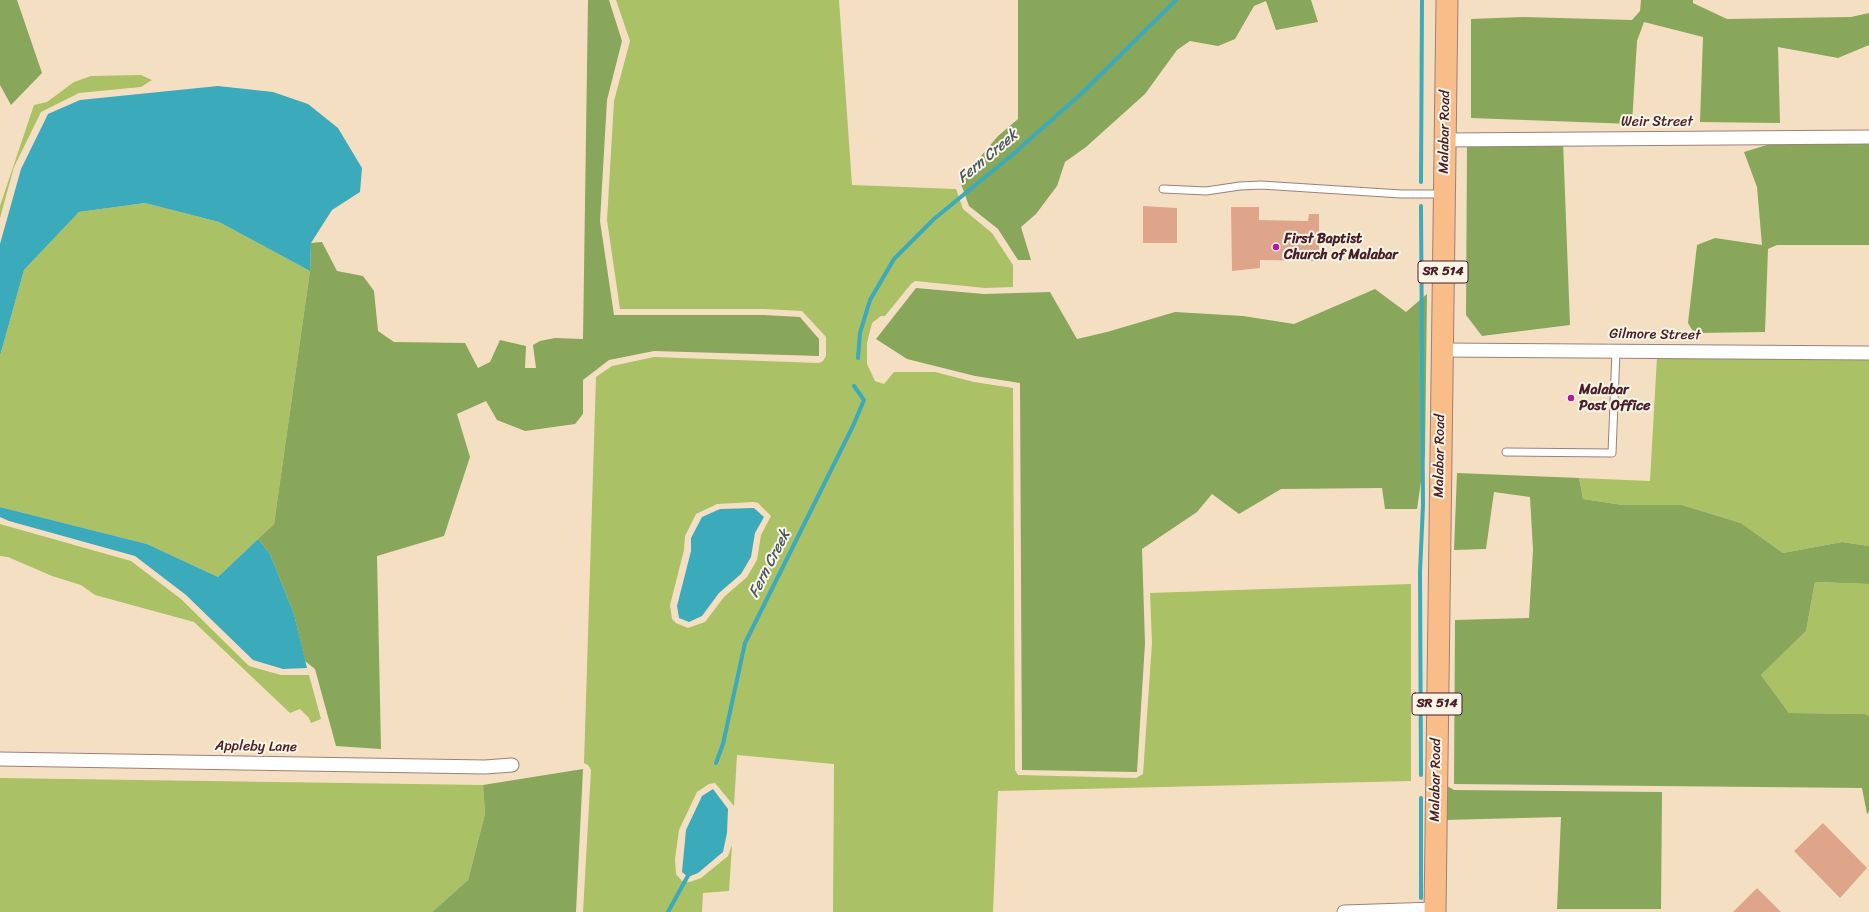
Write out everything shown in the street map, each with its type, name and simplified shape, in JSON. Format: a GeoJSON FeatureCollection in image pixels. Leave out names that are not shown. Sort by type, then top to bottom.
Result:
{"type":"FeatureCollection","features":[{"type":"Feature","properties":{"kind":"main road","name":"Malabar Road"},"geometry":{"type":"LineString","coordinates":[[1435,911],[1447,0]]}},
{"type":"Feature","properties":{"kind":"street","name":"Weir Street"},"geometry":{"type":"LineString","coordinates":[[1445,140],[1869,137]]}},
{"type":"Feature","properties":{"kind":"street","name":"Gilmore Street"},"geometry":{"type":"LineString","coordinates":[[1442,350],[1869,354]]}},
{"type":"Feature","properties":{"kind":"street","name":"Appleby Lane"},"geometry":{"type":"LineString","coordinates":[[0,759],[477,767],[512,765]]}},
{"type":"Feature","properties":{"kind":"street"},"geometry":{"type":"LineString","coordinates":[[1344,912],[1435,911]]}},
{"type":"Feature","properties":{"kind":"lane"},"geometry":{"type":"LineString","coordinates":[[1163,189],[1206,191],[1240,186],[1261,185],[1401,194],[1444,194]]}},
{"type":"Feature","properties":{"kind":"lane"},"geometry":{"type":"LineString","coordinates":[[1506,452],[1612,453],[1616,351]]}},
{"type":"Feature","properties":{"kind":"green space"},"geometry":{"type":"Polygon","coordinates":[[[0,0],[17,0],[42,73],[11,105],[0,85],[0,0]]]}},
{"type":"Feature","properties":{"kind":"green space"},"geometry":{"type":"Polygon","coordinates":[[[588,0],[609,0],[622,41],[607,100],[600,221],[614,315],[764,315],[800,317],[819,339],[819,356],[654,351],[609,360],[583,380],[583,414],[575,424],[525,431],[497,420],[486,401],[457,414],[470,457],[444,536],[377,556],[381,749],[336,746],[315,669],[305,661],[294,614],[270,554],[258,539],[274,524],[310,271],[311,243],[322,242],[337,271],[363,276],[374,291],[378,331],[394,342],[465,343],[478,368],[490,362],[500,340],[526,346],[525,368],[536,368],[533,345],[540,341],[555,338],[583,339],[588,0]]]}},
{"type":"Feature","properties":{"kind":"green space"},"geometry":{"type":"Polygon","coordinates":[[[616,0],[839,0],[852,185],[956,189],[963,209],[992,233],[1013,265],[1013,287],[985,288],[915,281],[885,316],[881,316],[872,323],[867,343],[867,364],[875,381],[884,384],[894,372],[935,372],[974,382],[1013,388],[1015,770],[1018,775],[1136,778],[1143,774],[1152,643],[1150,593],[1411,584],[1411,781],[998,791],[993,912],[833,912],[834,764],[737,755],[734,806],[715,783],[709,784],[697,792],[679,830],[675,859],[676,874],[682,881],[690,882],[701,878],[728,856],[732,845],[729,891],[703,893],[702,912],[583,912],[591,770],[588,765],[584,763],[596,377],[612,366],[654,357],[819,363],[823,361],[826,356],[826,337],[802,311],[764,309],[620,309],[607,220],[614,101],[630,41],[616,0]],[[758,503],[717,504],[696,514],[685,536],[684,550],[670,605],[672,619],[676,623],[688,628],[705,622],[724,597],[747,577],[757,560],[761,535],[771,516],[758,503]]]}},
{"type":"Feature","properties":{"kind":"green space"},"geometry":{"type":"Polygon","coordinates":[[[1018,0],[1311,0],[1318,22],[1276,30],[1266,1],[1254,6],[1235,39],[1218,46],[1190,41],[1177,50],[1145,94],[1086,147],[1065,162],[1057,186],[1036,214],[1021,227],[1031,260],[1018,260],[998,229],[969,206],[960,181],[998,136],[1018,119],[1018,0]]]}},
{"type":"Feature","properties":{"kind":"green space"},"geometry":{"type":"Polygon","coordinates":[[[1641,0],[1693,0],[1693,3],[1727,19],[1851,17],[1869,13],[1869,45],[1838,58],[1778,47],[1780,123],[1700,122],[1703,37],[1644,22],[1637,41],[1632,124],[1471,118],[1471,19],[1523,17],[1632,20],[1640,11],[1641,0]]]}},
{"type":"Feature","properties":{"kind":"green space"},"geometry":{"type":"Polygon","coordinates":[[[141,75],[152,80],[141,87],[79,93],[41,112],[14,167],[0,218],[0,206],[34,105],[47,102],[74,82],[91,76],[141,75]]]}},
{"type":"Feature","properties":{"kind":"green space"},"geometry":{"type":"Polygon","coordinates":[[[1563,141],[1570,325],[1482,336],[1466,315],[1467,147],[1563,141]]]}},
{"type":"Feature","properties":{"kind":"green space"},"geometry":{"type":"Polygon","coordinates":[[[1770,144],[1869,144],[1869,245],[1777,245],[1768,249],[1765,332],[1694,333],[1688,323],[1697,245],[1715,238],[1762,245],[1757,187],[1744,152],[1770,144]]]}},
{"type":"Feature","properties":{"kind":"green space"},"geometry":{"type":"Polygon","coordinates":[[[145,203],[219,222],[310,271],[274,524],[218,577],[147,544],[0,507],[0,356],[24,270],[79,212],[145,203]]]}},
{"type":"Feature","properties":{"kind":"green space"},"geometry":{"type":"Polygon","coordinates":[[[916,288],[984,294],[1050,292],[1077,339],[1107,332],[1175,312],[1243,316],[1294,324],[1375,289],[1406,312],[1427,294],[1425,454],[1417,509],[1385,509],[1382,488],[1281,489],[1239,514],[1212,494],[1197,512],[1142,549],[1145,643],[1137,772],[1022,770],[1020,383],[975,376],[907,359],[876,339],[916,288]]]}},
{"type":"Feature","properties":{"kind":"green space"},"geometry":{"type":"Polygon","coordinates":[[[1657,357],[1869,359],[1869,546],[1842,542],[1783,553],[1741,523],[1682,505],[1623,505],[1583,499],[1579,478],[1650,481],[1657,357]]]}},
{"type":"Feature","properties":{"kind":"green space"},"geometry":{"type":"Polygon","coordinates":[[[1457,473],[1579,478],[1583,499],[1623,505],[1682,505],[1741,523],[1783,553],[1842,542],[1869,546],[1869,584],[1815,582],[1806,631],[1761,675],[1789,713],[1865,714],[1869,716],[1869,812],[1867,814],[1862,788],[1454,784],[1455,620],[1529,618],[1533,550],[1530,497],[1494,492],[1486,549],[1454,550],[1457,473]]]}},
{"type":"Feature","properties":{"kind":"green space"},"geometry":{"type":"Polygon","coordinates":[[[0,524],[131,561],[181,599],[249,666],[281,675],[309,675],[321,719],[311,723],[309,718],[300,709],[290,713],[194,622],[95,595],[81,585],[52,576],[8,557],[0,556],[0,524]]]}},
{"type":"Feature","properties":{"kind":"green space"},"geometry":{"type":"Polygon","coordinates":[[[1815,582],[1869,584],[1869,716],[1865,714],[1789,713],[1761,675],[1806,631],[1815,582]]]}},
{"type":"Feature","properties":{"kind":"green space"},"geometry":{"type":"Polygon","coordinates":[[[583,769],[576,912],[432,912],[468,880],[485,814],[483,785],[583,769]]]}},
{"type":"Feature","properties":{"kind":"green space"},"geometry":{"type":"Polygon","coordinates":[[[0,778],[483,785],[485,814],[468,880],[432,912],[0,912],[0,778]]]}},
{"type":"Feature","properties":{"kind":"green space"},"geometry":{"type":"Polygon","coordinates":[[[1447,786],[1454,790],[1662,792],[1661,909],[1557,909],[1561,817],[1444,820],[1447,786]]]}},
{"type":"Feature","properties":{"kind":"water"},"geometry":{"type":"Polygon","coordinates":[[[218,86],[273,92],[308,104],[338,128],[362,168],[360,192],[332,210],[311,243],[310,271],[219,222],[145,203],[79,212],[24,270],[0,356],[0,244],[21,169],[48,114],[80,100],[218,86]]]}},
{"type":"Feature","properties":{"kind":"water"},"geometry":{"type":"Polygon","coordinates":[[[0,507],[147,544],[218,577],[258,539],[270,554],[294,614],[307,668],[283,669],[253,660],[186,595],[135,556],[9,521],[0,517],[0,507]]]}},
{"type":"Feature","properties":{"kind":"water"},"geometry":{"type":"Polygon","coordinates":[[[754,508],[764,517],[755,533],[751,557],[741,574],[719,593],[702,616],[689,622],[679,618],[677,606],[691,551],[691,538],[702,517],[720,509],[754,508]]]}},
{"type":"Feature","properties":{"kind":"water"},"geometry":{"type":"Polygon","coordinates":[[[713,789],[728,809],[727,833],[723,852],[698,873],[688,877],[682,872],[686,830],[702,796],[713,789]]]}},
{"type":"Feature","properties":{"kind":"building"},"geometry":{"type":"Polygon","coordinates":[[[1143,206],[1177,208],[1177,243],[1143,243],[1143,206]]]}},
{"type":"Feature","properties":{"kind":"building"},"geometry":{"type":"Polygon","coordinates":[[[1231,207],[1259,207],[1259,220],[1308,221],[1309,214],[1319,214],[1319,261],[1260,260],[1260,268],[1232,271],[1231,207]]]}},
{"type":"Feature","properties":{"kind":"building"},"geometry":{"type":"Polygon","coordinates":[[[1823,823],[1867,868],[1840,898],[1794,851],[1823,823]]]}},
{"type":"Feature","properties":{"kind":"building"},"geometry":{"type":"Polygon","coordinates":[[[1757,888],[1781,912],[1733,912],[1757,888]]]}},
{"type":"Feature","properties":{"kind":"waterway","name":"Fern Creek"},"geometry":{"type":"LineString","coordinates":[[858,358],[860,333],[870,300],[894,259],[934,219],[1012,155],[1082,93],[1176,0]]}},
{"type":"Feature","properties":{"kind":"waterway"},"geometry":{"type":"LineString","coordinates":[[1421,182],[1422,0]]}},
{"type":"Feature","properties":{"kind":"waterway"},"geometry":{"type":"LineString","coordinates":[[1421,206],[1423,505],[1420,572],[1421,775]]}},
{"type":"Feature","properties":{"kind":"waterway","name":"Fern Creek"},"geometry":{"type":"LineString","coordinates":[[716,763],[723,744],[745,643],[853,426],[864,400],[854,386]]}},
{"type":"Feature","properties":{"kind":"waterway"},"geometry":{"type":"LineString","coordinates":[[1421,798],[1421,898]]}},
{"type":"Feature","properties":{"kind":"waterway","name":"Fern Creek"},"geometry":{"type":"LineString","coordinates":[[668,912],[690,872]]}},
{"type":"Feature","properties":{"kind":"place","name":"First Baptist Church of Malabar"},"geometry":{"type":"Point","coordinates":[1276,247]}},
{"type":"Feature","properties":{"kind":"place","name":"Malabar Post Office"},"geometry":{"type":"Point","coordinates":[1571,398]}}]}
